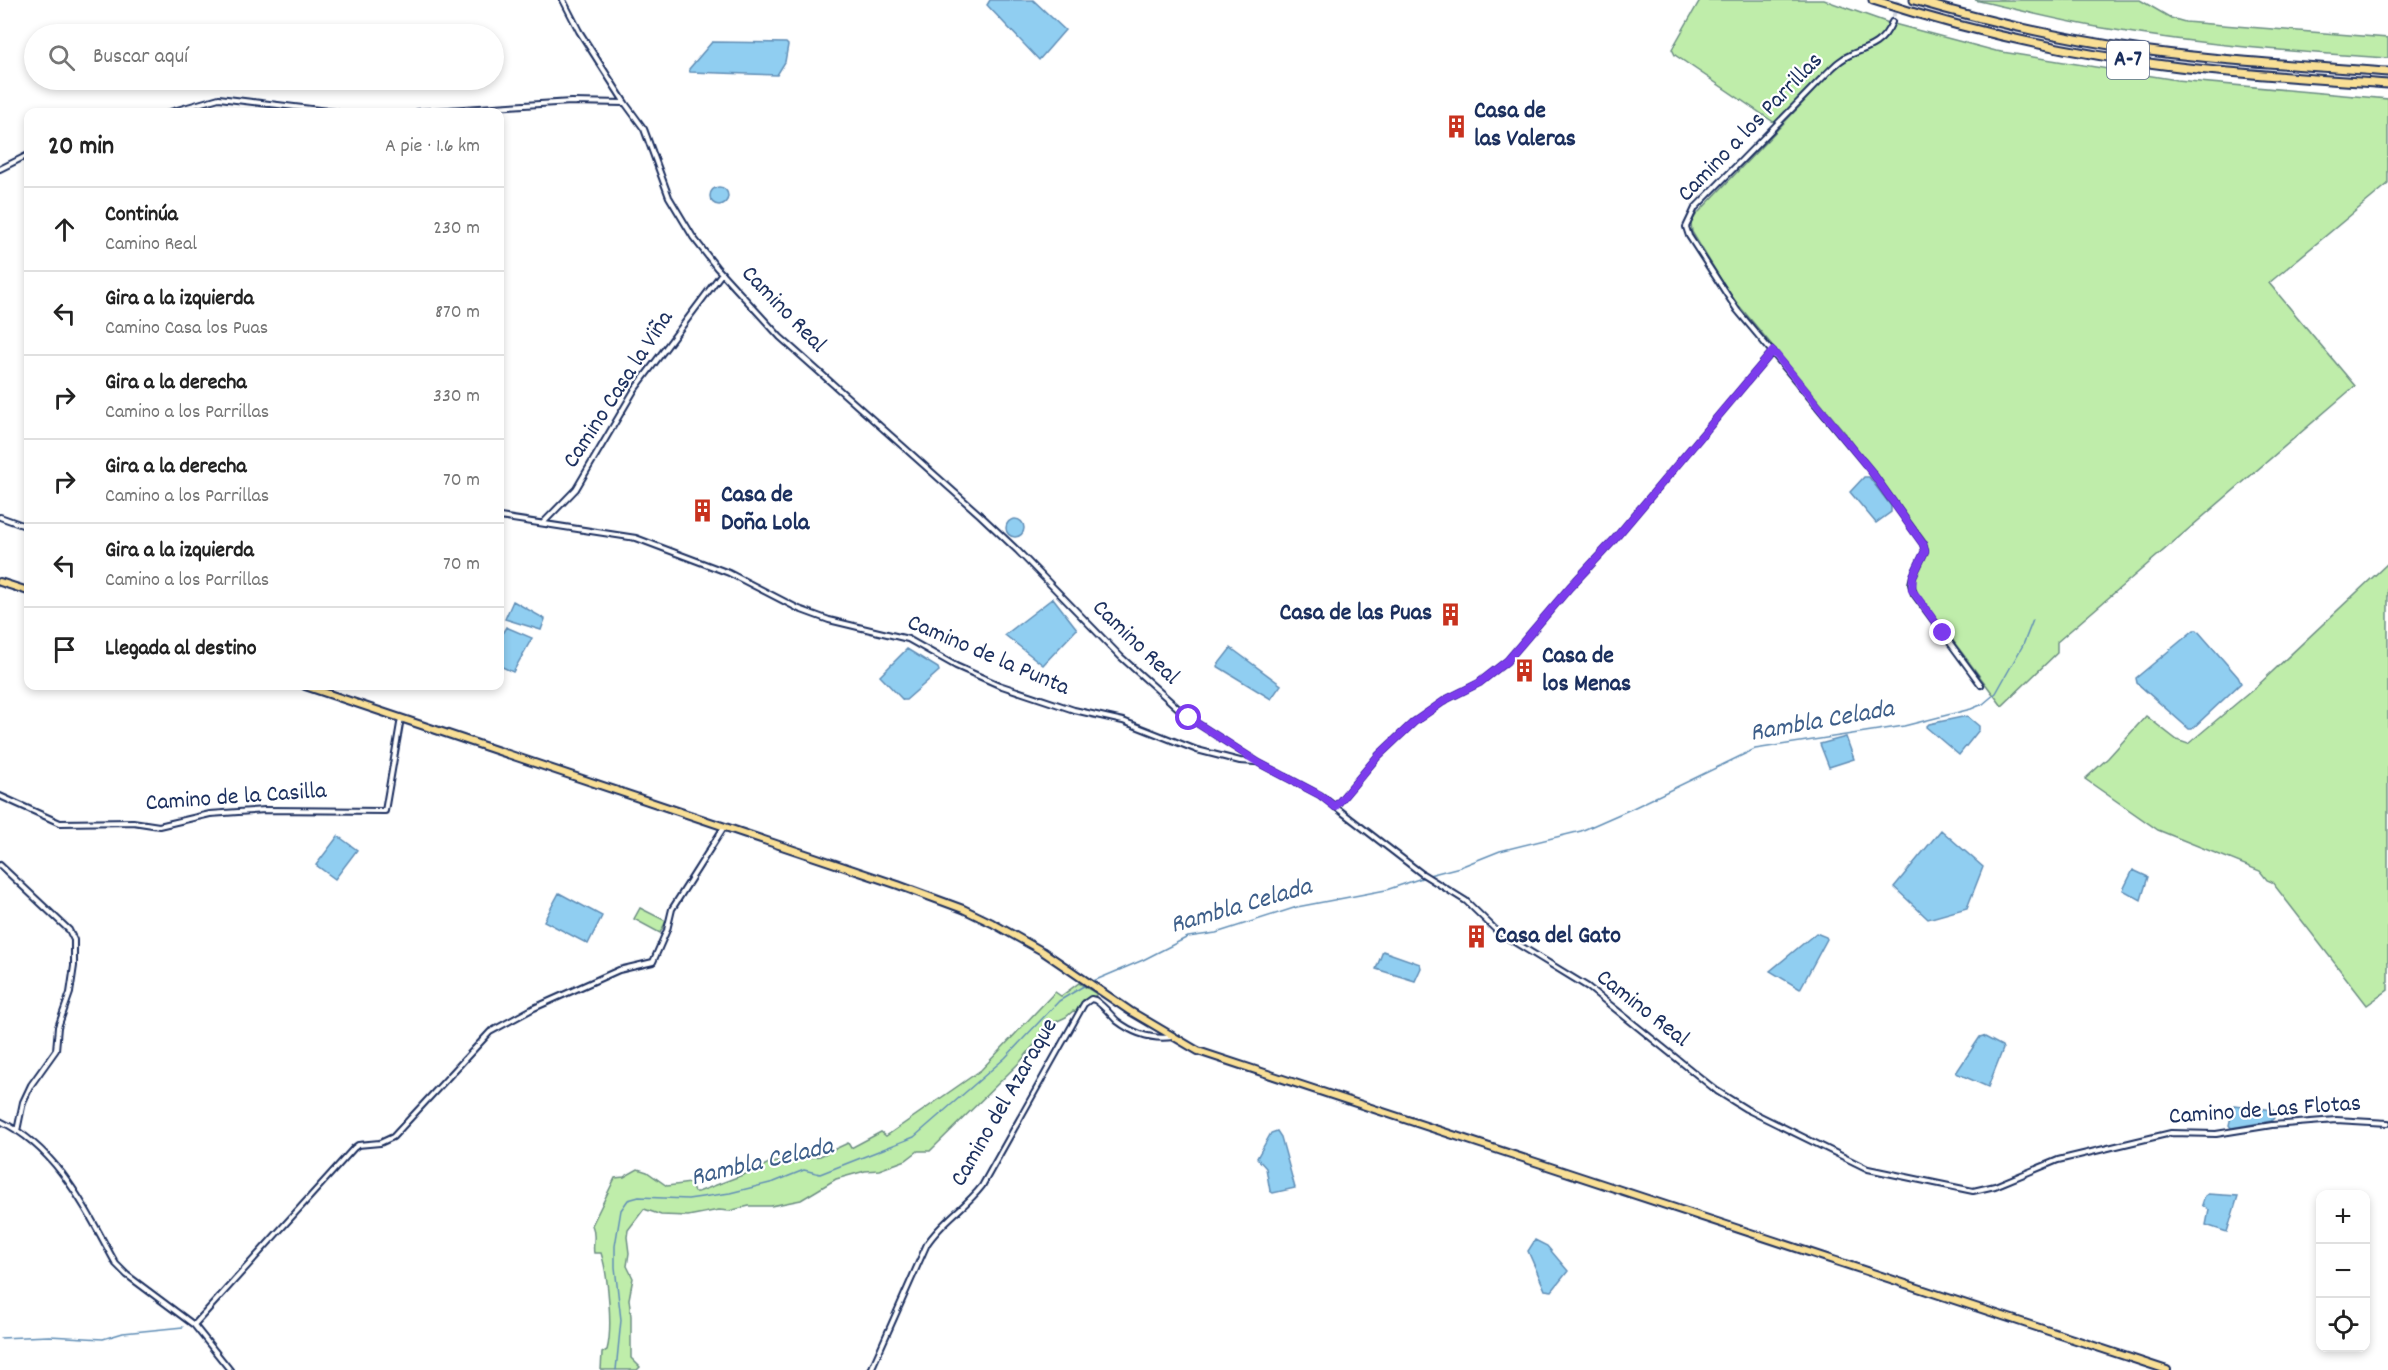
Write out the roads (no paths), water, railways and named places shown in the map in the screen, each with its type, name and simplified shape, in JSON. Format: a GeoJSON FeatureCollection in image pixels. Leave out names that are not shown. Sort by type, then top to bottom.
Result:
{"type":"FeatureCollection","features":[{"type":"Feature","properties":{"kind":"highway","name":"A-7"},"geometry":{"type":"LineString","coordinates":[[1873,0],[1982,31],[2108,57],[2228,72],[2388,84]]}},
{"type":"Feature","properties":{"kind":"highway","name":"A-7"},"geometry":{"type":"LineString","coordinates":[[1914,0],[2021,28],[2141,50],[2232,60],[2388,72]]}},
{"type":"Feature","properties":{"kind":"main road"},"geometry":{"type":"LineString","coordinates":[[0,582],[24,590]]}},
{"type":"Feature","properties":{"kind":"main road"},"geometry":{"type":"LineString","coordinates":[[317,690],[724,826],[963,909],[1042,951],[1198,1051],[1325,1095],[2168,1370]]}},
{"type":"Feature","properties":{"kind":"street","name":"Camino Real"},"geometry":{"type":"LineString","coordinates":[[563,0],[579,31],[644,129],[669,197],[693,237],[722,273],[780,337],[980,515],[1156,690],[1189,718],[1259,763],[1320,795],[1426,876],[1466,901],[1498,932],[1588,987],[1717,1091],[1746,1109],[1868,1169],[1973,1191]]}},
{"type":"Feature","properties":{"kind":"street","name":"Camino a los Parrillas"},"geometry":{"type":"LineString","coordinates":[[1892,22],[1882,40],[1840,61],[1828,72],[1700,204],[1687,221],[1686,227],[1712,275],[1737,310],[1871,471],[1923,544],[1925,551],[1913,576],[1912,590],[1981,685]]}},
{"type":"Feature","properties":{"kind":"street"},"geometry":{"type":"LineString","coordinates":[[184,108],[219,98],[306,108]]}},
{"type":"Feature","properties":{"kind":"street"},"geometry":{"type":"LineString","coordinates":[[479,108],[571,102],[625,103]]}},
{"type":"Feature","properties":{"kind":"street"},"geometry":{"type":"LineString","coordinates":[[0,169],[24,157]]}},
{"type":"Feature","properties":{"kind":"street","name":"Camino Casa la Viña"},"geometry":{"type":"LineString","coordinates":[[543,523],[576,489],[635,389],[722,273]]}},
{"type":"Feature","properties":{"kind":"street"},"geometry":{"type":"LineString","coordinates":[[1335,807],[1378,756],[1414,722],[1447,699],[1479,683],[1507,661],[1613,541],[1773,351]]}},
{"type":"Feature","properties":{"kind":"street"},"geometry":{"type":"LineString","coordinates":[[0,517],[24,526]]}},
{"type":"Feature","properties":{"kind":"street","name":"Camino de la Punta"},"geometry":{"type":"LineString","coordinates":[[504,518],[636,538],[729,573],[799,609],[829,620],[909,639],[956,666],[999,685],[1074,710],[1123,721],[1197,750],[1240,761],[1259,763]]}},
{"type":"Feature","properties":{"kind":"street","name":"Camino de la Casilla"},"geometry":{"type":"LineString","coordinates":[[0,796],[60,823],[134,822],[159,826],[210,814],[265,810],[385,811],[401,717]]}},
{"type":"Feature","properties":{"kind":"street"},"geometry":{"type":"LineString","coordinates":[[194,1324],[358,1144],[388,1141],[393,1137],[490,1032],[534,1008],[619,970],[652,962],[667,930],[672,909],[724,826]]}},
{"type":"Feature","properties":{"kind":"street"},"geometry":{"type":"LineString","coordinates":[[0,865],[69,930],[75,943],[71,986],[58,1027],[56,1050],[31,1085],[23,1102],[17,1131]]}},
{"type":"Feature","properties":{"kind":"street","name":"Camino del Azaraque"},"geometry":{"type":"LineString","coordinates":[[871,1370],[927,1244],[935,1231],[970,1201],[982,1186],[1084,1004],[1091,999],[1095,1000],[1118,1021],[1146,1036],[1158,1039],[1173,1037]]}},
{"type":"Feature","properties":{"kind":"street","name":"Camino de Las Flotas"},"geometry":{"type":"LineString","coordinates":[[1973,1191],[1995,1186],[2058,1160],[2171,1133],[2216,1134],[2272,1125],[2336,1120],[2388,1123]]}},
{"type":"Feature","properties":{"kind":"street"},"geometry":{"type":"LineString","coordinates":[[0,1121],[17,1131],[67,1178],[116,1264],[194,1324],[230,1370]]}},
{"type":"Feature","properties":{"kind":"water"},"geometry":{"type":"Polygon","coordinates":[[[990,0],[1033,0],[1065,30],[1039,60],[987,5],[990,0]]]}},
{"type":"Feature","properties":{"kind":"water"},"geometry":{"type":"Polygon","coordinates":[[[712,42],[786,43],[788,45],[785,62],[777,75],[690,72],[689,69],[712,42]]]}},
{"type":"Feature","properties":{"kind":"water"},"geometry":{"type":"Polygon","coordinates":[[[715,187],[723,187],[728,192],[726,203],[715,205],[710,200],[710,192],[715,187]]]}},
{"type":"Feature","properties":{"kind":"water"},"geometry":{"type":"Polygon","coordinates":[[[1864,477],[1869,477],[1891,506],[1891,512],[1876,523],[1850,492],[1864,477]]]}},
{"type":"Feature","properties":{"kind":"water"},"geometry":{"type":"Polygon","coordinates":[[[1015,519],[1021,522],[1024,528],[1021,534],[1015,537],[1009,534],[1006,528],[1009,522],[1015,519]]]}},
{"type":"Feature","properties":{"kind":"water"},"geometry":{"type":"Polygon","coordinates":[[[1053,598],[1077,629],[1043,665],[1005,635],[1053,598]]]}},
{"type":"Feature","properties":{"kind":"water"},"geometry":{"type":"Polygon","coordinates":[[[513,601],[545,619],[541,630],[505,619],[513,601]]]}},
{"type":"Feature","properties":{"kind":"water"},"geometry":{"type":"Polygon","coordinates":[[[506,627],[532,638],[513,672],[504,668],[504,630],[506,627]]]}},
{"type":"Feature","properties":{"kind":"water"},"geometry":{"type":"Polygon","coordinates":[[[2194,630],[2197,630],[2241,683],[2192,729],[2189,729],[2137,683],[2136,678],[2194,630]]]}},
{"type":"Feature","properties":{"kind":"water"},"geometry":{"type":"Polygon","coordinates":[[[1231,648],[1281,685],[1271,699],[1217,666],[1231,648]]]}},
{"type":"Feature","properties":{"kind":"water"},"geometry":{"type":"Polygon","coordinates":[[[907,649],[938,668],[939,671],[906,700],[903,700],[880,676],[907,649]]]}},
{"type":"Feature","properties":{"kind":"water"},"geometry":{"type":"Polygon","coordinates":[[[1967,716],[1979,726],[1979,730],[1959,755],[1926,727],[1929,724],[1967,716]]]}},
{"type":"Feature","properties":{"kind":"water"},"geometry":{"type":"Polygon","coordinates":[[[1846,737],[1854,759],[1829,767],[1820,744],[1846,737]]]}},
{"type":"Feature","properties":{"kind":"water"},"geometry":{"type":"Polygon","coordinates":[[[1941,830],[1983,867],[1967,908],[1928,919],[1894,887],[1941,830]]]}},
{"type":"Feature","properties":{"kind":"water"},"geometry":{"type":"Polygon","coordinates":[[[338,836],[357,850],[335,879],[316,865],[338,836]]]}},
{"type":"Feature","properties":{"kind":"water"},"geometry":{"type":"Polygon","coordinates":[[[2133,870],[2148,877],[2141,900],[2123,890],[2133,870]]]}},
{"type":"Feature","properties":{"kind":"water"},"geometry":{"type":"Polygon","coordinates":[[[559,893],[602,916],[588,944],[544,921],[559,893]]]}},
{"type":"Feature","properties":{"kind":"water"},"geometry":{"type":"Polygon","coordinates":[[[1816,933],[1827,939],[1800,989],[1770,971],[1816,933]]]}},
{"type":"Feature","properties":{"kind":"water"},"geometry":{"type":"Polygon","coordinates":[[[1383,951],[1420,964],[1421,968],[1415,981],[1376,969],[1383,951]]]}},
{"type":"Feature","properties":{"kind":"water"},"geometry":{"type":"Polygon","coordinates":[[[1983,1036],[2002,1046],[2003,1049],[1988,1087],[1956,1073],[1980,1037],[1983,1036]]]}},
{"type":"Feature","properties":{"kind":"water"},"geometry":{"type":"Polygon","coordinates":[[[2234,1105],[2273,1110],[2274,1118],[2271,1121],[2231,1128],[2229,1125],[2234,1105]]]}},
{"type":"Feature","properties":{"kind":"water"},"geometry":{"type":"Polygon","coordinates":[[[1277,1131],[1281,1137],[1295,1188],[1273,1193],[1270,1191],[1266,1168],[1257,1158],[1271,1133],[1277,1131]]]}},
{"type":"Feature","properties":{"kind":"water"},"geometry":{"type":"Polygon","coordinates":[[[2208,1194],[2238,1196],[2227,1232],[2206,1225],[2209,1210],[2202,1205],[2208,1194]]]}},
{"type":"Feature","properties":{"kind":"water"},"geometry":{"type":"Polygon","coordinates":[[[1535,1240],[1547,1246],[1568,1271],[1552,1291],[1545,1290],[1528,1251],[1535,1240]]]}},
{"type":"Feature","properties":{"kind":"waterway","name":"Rambla Celada"},"geometry":{"type":"LineString","coordinates":[[1429,875],[1460,867],[1500,851],[1581,831],[1755,749],[1904,726],[1983,704],[1996,693],[2023,645],[2033,620]]}},
{"type":"Feature","properties":{"kind":"waterway","name":"Rambla Celada"},"geometry":{"type":"LineString","coordinates":[[1091,982],[1143,960],[1188,937],[1216,933],[1297,907],[1386,890],[1425,877]]}},
{"type":"Feature","properties":{"kind":"waterway","name":"Rambla Celada"},"geometry":{"type":"LineString","coordinates":[[616,1370],[621,1320],[615,1246],[621,1210],[628,1200],[639,1197],[688,1199],[730,1193],[774,1182],[804,1170],[820,1174],[914,1137],[1005,1058],[1059,1001],[1087,984]]}},
{"type":"Feature","properties":{"kind":"waterway"},"geometry":{"type":"LineString","coordinates":[[0,1338],[49,1336],[103,1339],[123,1333],[183,1327]]}},
{"type":"Feature","properties":{"kind":"tunnel"},"geometry":{"type":"LineString","coordinates":[[1892,22],[1898,0]]}},
{"type":"Feature","properties":{"kind":"place","name":"Casa de las Valeras"},"geometry":{"type":"Point","coordinates":[1456,126]}},
{"type":"Feature","properties":{"kind":"place","name":"Casa de Doña Lola"},"geometry":{"type":"Point","coordinates":[703,510]}},
{"type":"Feature","properties":{"kind":"place","name":"Casa de las Puas"},"geometry":{"type":"Point","coordinates":[1450,614]}},
{"type":"Feature","properties":{"kind":"place","name":"Casa de los Menas"},"geometry":{"type":"Point","coordinates":[1524,671]}},
{"type":"Feature","properties":{"kind":"place","name":"Casa del Gato"},"geometry":{"type":"Point","coordinates":[1477,937]}}]}
